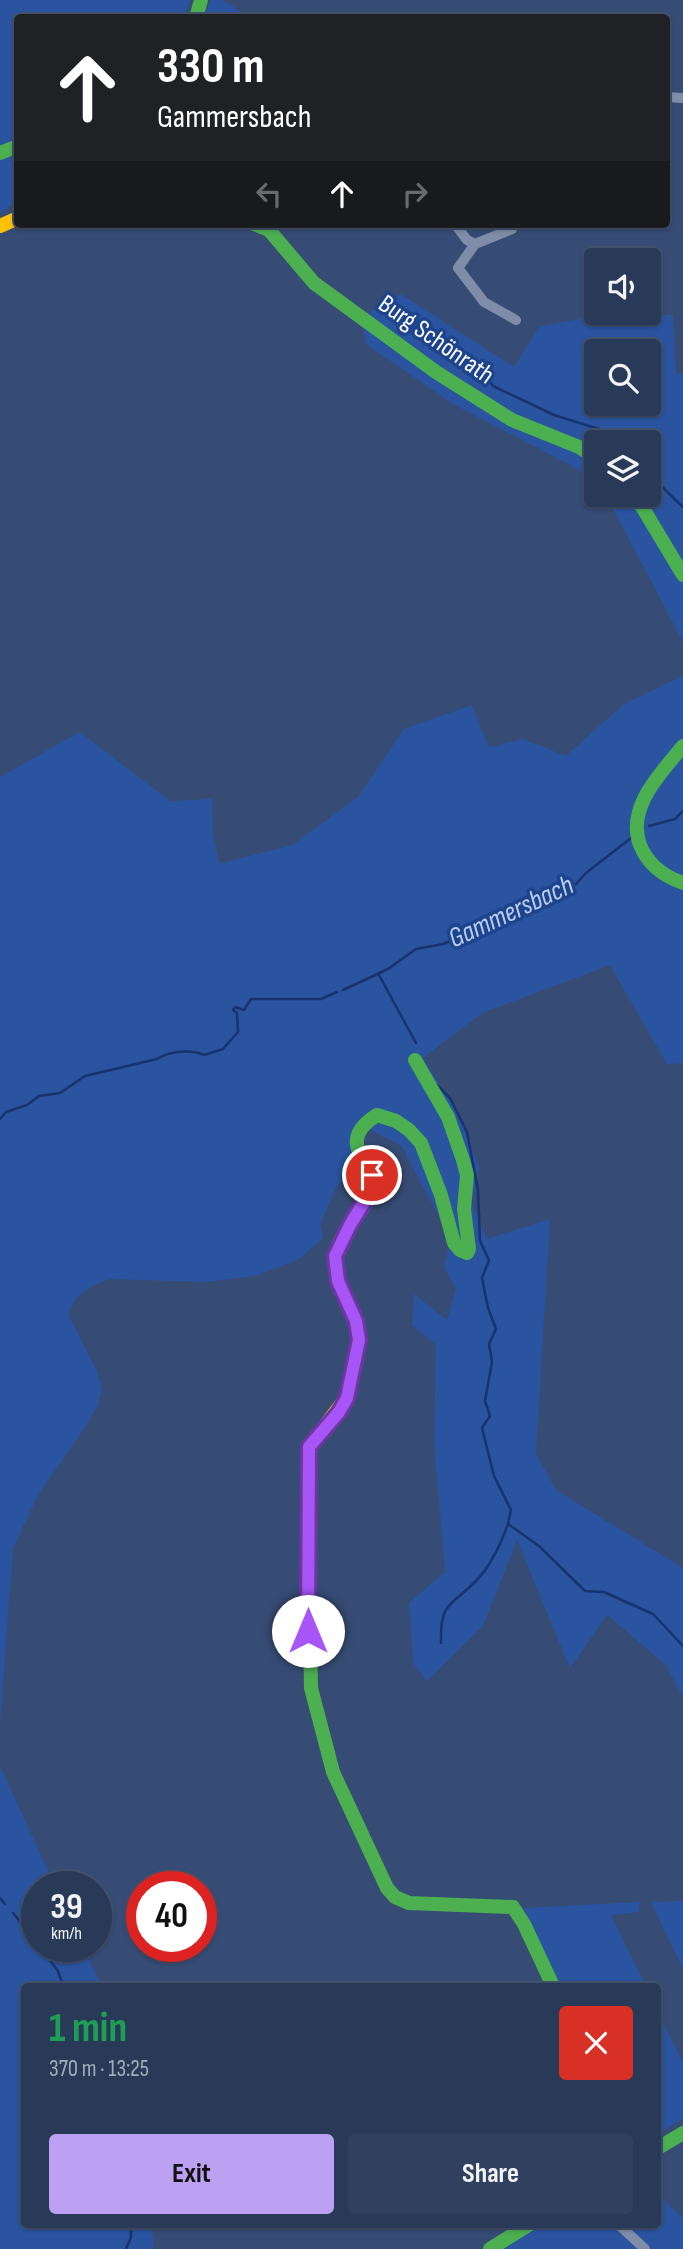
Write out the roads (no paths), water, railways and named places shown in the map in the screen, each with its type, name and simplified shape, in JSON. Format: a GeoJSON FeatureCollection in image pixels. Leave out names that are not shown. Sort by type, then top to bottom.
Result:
{"type":"FeatureCollection","features":[{"type":"Feature","properties":{"kind":"street","name":"Burg Schönrath"},"geometry":{"type":"LineString","coordinates":[[273,228],[314,283],[436,372],[512,421],[584,450]]}},
{"type":"Feature","properties":{"kind":"street"},"geometry":{"type":"LineString","coordinates":[[458,228],[467,240],[475,244]]}},
{"type":"Feature","properties":{"kind":"street"},"geometry":{"type":"LineString","coordinates":[[512,229],[475,244],[458,268],[484,302],[516,320]]}},
{"type":"Feature","properties":{"kind":"street"},"geometry":{"type":"LineString","coordinates":[[642,507],[683,575]]}},
{"type":"Feature","properties":{"kind":"street"},"geometry":{"type":"LineString","coordinates":[[683,746],[638,811],[635,831],[653,866],[665,876],[683,883]]}},
{"type":"Feature","properties":{"kind":"street"},"geometry":{"type":"LineString","coordinates":[[415,1060],[448,1117],[463,1160],[467,1175],[464,1209],[469,1249],[467,1252],[460,1250],[454,1243],[441,1195],[421,1143],[403,1125],[377,1115],[366,1121],[358,1135],[360,1159],[372,1175],[372,1189],[335,1256],[338,1281],[356,1321],[359,1340],[347,1398],[339,1412],[313,1440],[309,1455],[309,1670],[314,1702],[333,1772],[387,1888],[395,1897],[409,1903],[513,1907],[524,1924],[552,1983]]}},
{"type":"Feature","properties":{"kind":"street"},"geometry":{"type":"LineString","coordinates":[[661,2146],[682,2134]]}},
{"type":"Feature","properties":{"kind":"street"},"geometry":{"type":"LineString","coordinates":[[490,2249],[524,2228]]}},
{"type":"Feature","properties":{"kind":"street"},"geometry":{"type":"LineString","coordinates":[[622,2228],[645,2249]]}},
{"type":"Feature","properties":{"kind":"waterway"},"geometry":{"type":"LineString","coordinates":[[415,328],[444,351],[480,368],[493,386],[554,415],[602,430]]}},
{"type":"Feature","properties":{"kind":"waterway"},"geometry":{"type":"LineString","coordinates":[[661,486],[683,507]]}},
{"type":"Feature","properties":{"kind":"waterway","name":"Gammersbach"},"geometry":{"type":"LineString","coordinates":[[649,826],[675,819],[683,811]]}},
{"type":"Feature","properties":{"kind":"waterway","name":"Gammersbach"},"geometry":{"type":"LineString","coordinates":[[343,990],[388,969],[416,949],[443,944],[482,928],[509,908],[566,883],[576,884],[631,838]]}},
{"type":"Feature","properties":{"kind":"waterway"},"geometry":{"type":"LineString","coordinates":[[379,975],[416,1043]]}},
{"type":"Feature","properties":{"kind":"waterway","name":"Gammersbach"},"geometry":{"type":"LineString","coordinates":[[0,1119],[6,1112],[27,1105],[39,1096],[60,1093],[85,1076],[174,1053],[193,1052],[204,1055],[223,1049],[238,1032],[237,1013],[233,1010],[235,1007],[244,1010],[251,999],[321,999],[337,992]]}},
{"type":"Feature","properties":{"kind":"waterway"},"geometry":{"type":"LineString","coordinates":[[437,1085],[450,1098],[467,1132],[478,1190],[480,1241],[489,1260],[482,1278],[488,1308],[496,1329],[489,1344],[492,1362],[485,1401],[490,1416],[482,1428],[494,1476],[511,1510],[508,1524],[539,1546],[585,1591],[604,1592],[653,1614],[683,1646]]}},
{"type":"Feature","properties":{"kind":"waterway"},"geometry":{"type":"LineString","coordinates":[[441,1643],[442,1620],[448,1606],[476,1581],[486,1568],[508,1524]]}},
{"type":"Feature","properties":{"kind":"waterway"},"geometry":{"type":"LineString","coordinates":[[0,1898],[5,1904]]}},
{"type":"Feature","properties":{"kind":"waterway"},"geometry":{"type":"LineString","coordinates":[[13,1913],[21,1923]]}},
{"type":"Feature","properties":{"kind":"waterway"},"geometry":{"type":"LineString","coordinates":[[51,1962],[62,1983]]}},
{"type":"Feature","properties":{"kind":"waterway"},"geometry":{"type":"LineString","coordinates":[[126,2249],[131,2228]]}}]}
